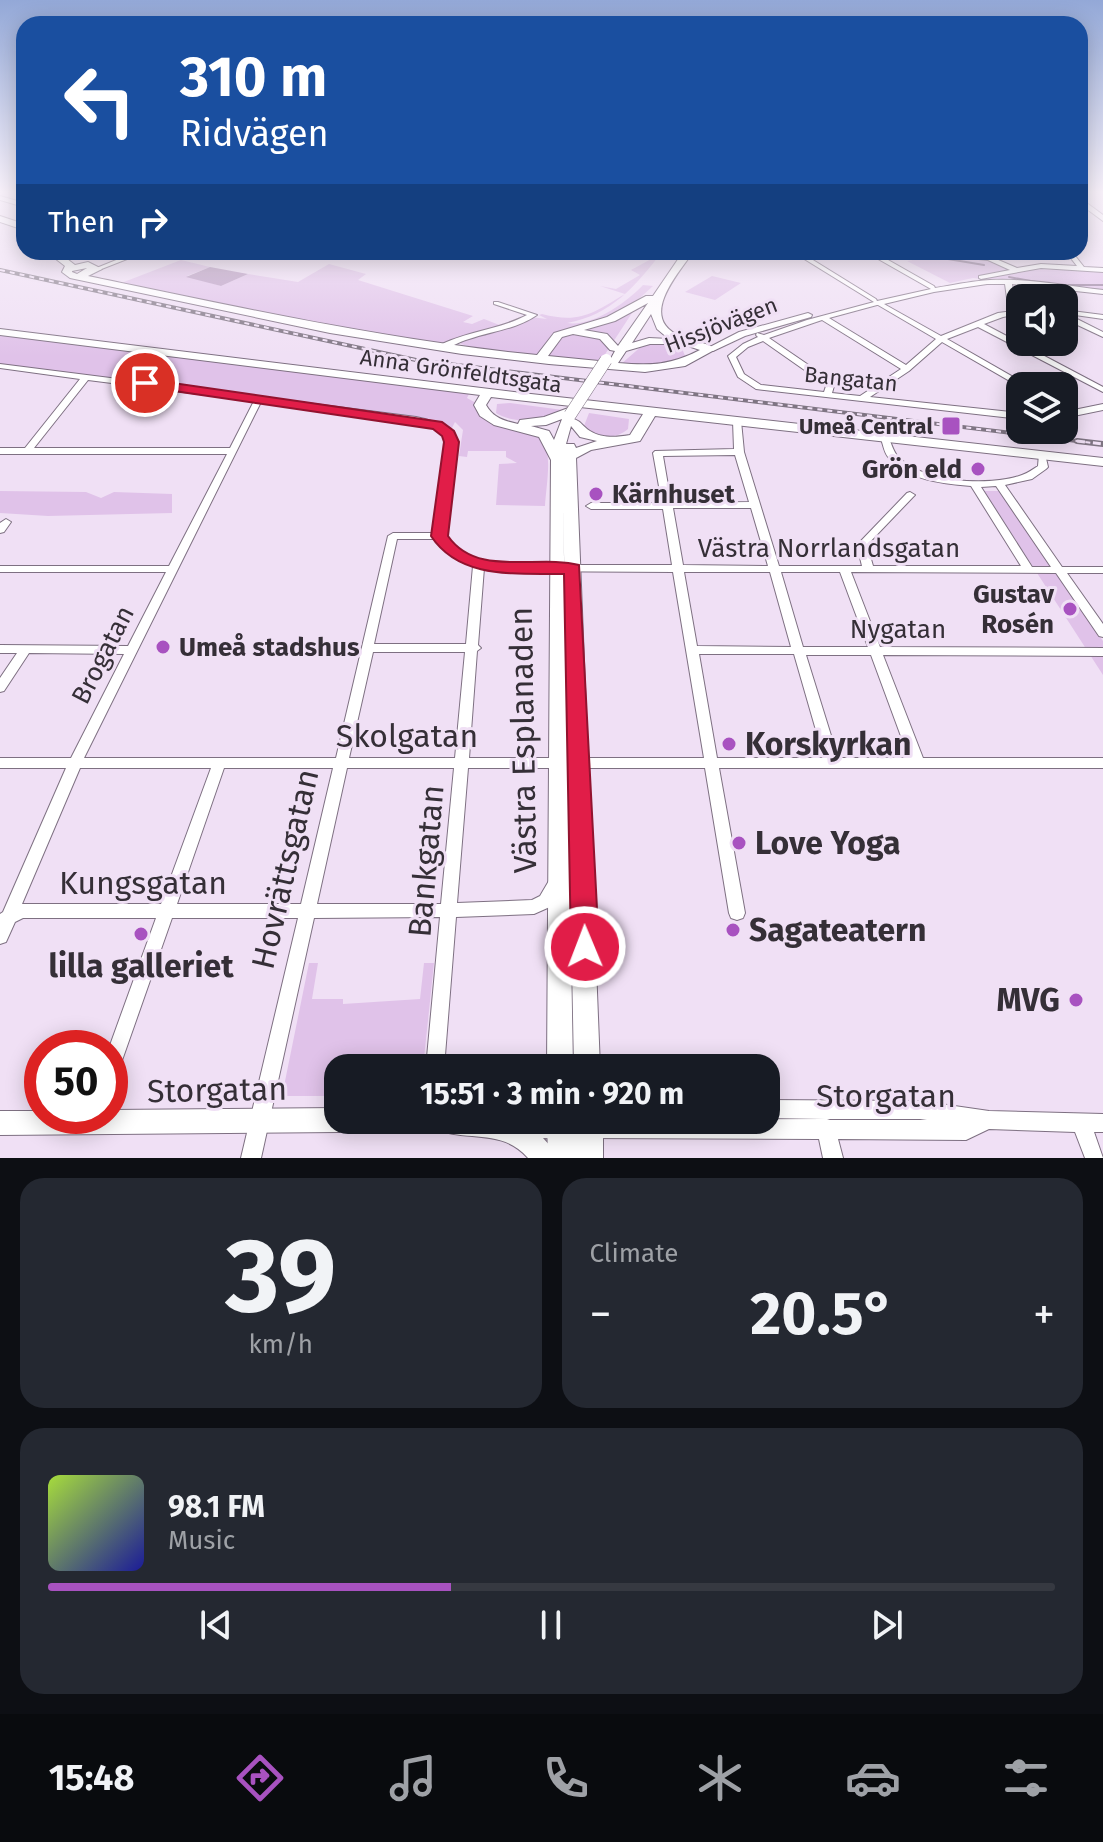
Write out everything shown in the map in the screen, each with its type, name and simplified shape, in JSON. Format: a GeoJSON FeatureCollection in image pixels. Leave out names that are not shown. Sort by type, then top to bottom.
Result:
{"type":"FeatureCollection","features":[{"type":"Feature","properties":{"kind":"main road","name":"Hissjövägen"},"geometry":{"type":"LineString","coordinates":[[66,260],[116,285]]}},
{"type":"Feature","properties":{"kind":"main road"},"geometry":{"type":"LineString","coordinates":[[676,260],[653,298],[654,316],[663,331],[708,351]]}},
{"type":"Feature","properties":{"kind":"main road"},"geometry":{"type":"LineString","coordinates":[[546,357],[558,335],[611,319],[653,298],[682,260]]}},
{"type":"Feature","properties":{"kind":"main road","name":"Hissjövägen"},"geometry":{"type":"LineString","coordinates":[[87,270],[116,285],[378,338],[587,364]]}},
{"type":"Feature","properties":{"kind":"main road","name":"Västra Esplanaden"},"geometry":{"type":"LineString","coordinates":[[586,1054],[567,763],[562,459],[572,416],[653,298]]}},
{"type":"Feature","properties":{"kind":"main road","name":"Anna Grönfeldtsgata"},"geometry":{"type":"LineString","coordinates":[[0,332],[491,395],[1103,465]]}},
{"type":"Feature","properties":{"kind":"main road"},"geometry":{"type":"LineString","coordinates":[[546,357],[565,338],[582,333],[603,336],[614,355],[649,341],[708,351]]}},
{"type":"Feature","properties":{"kind":"main road"},"geometry":{"type":"LineString","coordinates":[[683,345],[691,360]]}},
{"type":"Feature","properties":{"kind":"main road","name":"Hissjövägen"},"geometry":{"type":"LineString","coordinates":[[546,357],[653,369],[691,360],[708,351]]}},
{"type":"Feature","properties":{"kind":"main road"},"geometry":{"type":"LineString","coordinates":[[491,395],[489,409],[505,421],[536,423],[572,416],[594,438],[615,439],[630,433],[645,413]]}},
{"type":"Feature","properties":{"kind":"main road"},"geometry":{"type":"LineString","coordinates":[[491,395],[480,405],[485,415],[496,422],[544,434],[562,459],[587,447],[635,438],[645,413]]}},
{"type":"Feature","properties":{"kind":"main road","name":"Västra Esplanaden"},"geometry":{"type":"LineString","coordinates":[[560,1054],[559,876],[567,763]]}},
{"type":"Feature","properties":{"kind":"main road"},"geometry":{"type":"LineString","coordinates":[[560,1027],[571,1045],[571,1054]]}},
{"type":"Feature","properties":{"kind":"main road"},"geometry":{"type":"LineString","coordinates":[[562,1158],[571,1134]]}},
{"type":"Feature","properties":{"kind":"main road"},"geometry":{"type":"LineString","coordinates":[[579,1134],[589,1158]]}},
{"type":"Feature","properties":{"kind":"street"},"geometry":{"type":"LineString","coordinates":[[87,270],[120,260]]}},
{"type":"Feature","properties":{"kind":"street"},"geometry":{"type":"LineString","coordinates":[[809,260],[1006,375]]}},
{"type":"Feature","properties":{"kind":"street"},"geometry":{"type":"LineString","coordinates":[[883,260],[932,287]]}},
{"type":"Feature","properties":{"kind":"street"},"geometry":{"type":"LineString","coordinates":[[999,260],[1014,269]]}},
{"type":"Feature","properties":{"kind":"street"},"geometry":{"type":"LineString","coordinates":[[1076,260],[1082,268]]}},
{"type":"Feature","properties":{"kind":"street","name":"Hissjövägen"},"geometry":{"type":"LineString","coordinates":[[708,351],[752,331],[1014,269],[1103,270]]}},
{"type":"Feature","properties":{"kind":"street"},"geometry":{"type":"LineString","coordinates":[[763,337],[877,302],[974,283],[1008,282],[1103,292]]}},
{"type":"Feature","properties":{"kind":"street"},"geometry":{"type":"LineString","coordinates":[[443,347],[507,328],[533,315],[496,303]]}},
{"type":"Feature","properties":{"kind":"street"},"geometry":{"type":"LineString","coordinates":[[1078,314],[1103,317]]}},
{"type":"Feature","properties":{"kind":"street"},"geometry":{"type":"LineString","coordinates":[[862,398],[906,369],[942,338],[1006,316]]}},
{"type":"Feature","properties":{"kind":"street"},"geometry":{"type":"LineString","coordinates":[[823,318],[906,369]]}},
{"type":"Feature","properties":{"kind":"street"},"geometry":{"type":"LineString","coordinates":[[1078,322],[1103,335]]}},
{"type":"Feature","properties":{"kind":"street"},"geometry":{"type":"LineString","coordinates":[[978,324],[1103,390]]}},
{"type":"Feature","properties":{"kind":"street"},"geometry":{"type":"LineString","coordinates":[[752,331],[826,381],[828,394]]}},
{"type":"Feature","properties":{"kind":"street","name":"Bangatan"},"geometry":{"type":"LineString","coordinates":[[763,337],[740,346],[732,356],[735,368],[746,381],[759,387],[1006,414]]}},
{"type":"Feature","properties":{"kind":"street"},"geometry":{"type":"LineString","coordinates":[[0,366],[416,420],[442,428],[452,442],[445,519],[440,536],[456,555],[479,564]]}},
{"type":"Feature","properties":{"kind":"street"},"geometry":{"type":"LineString","coordinates":[[28,450],[87,376]]}},
{"type":"Feature","properties":{"kind":"street","name":"Brogatan"},"geometry":{"type":"LineString","coordinates":[[0,937],[4,918],[75,763],[259,399]]}},
{"type":"Feature","properties":{"kind":"street"},"geometry":{"type":"LineString","coordinates":[[1078,410],[1103,407]]}},
{"type":"Feature","properties":{"kind":"street"},"geometry":{"type":"LineString","coordinates":[[737,423],[739,452],[832,762]]}},
{"type":"Feature","properties":{"kind":"street"},"geometry":{"type":"LineString","coordinates":[[885,441],[893,458],[911,468],[940,479],[975,485],[1027,480],[1040,472],[1044,458]]}},
{"type":"Feature","properties":{"kind":"street"},"geometry":{"type":"LineString","coordinates":[[0,451],[232,451]]}},
{"type":"Feature","properties":{"kind":"street"},"geometry":{"type":"LineString","coordinates":[[737,913],[658,453],[739,452]]}},
{"type":"Feature","properties":{"kind":"street"},"geometry":{"type":"LineString","coordinates":[[975,485],[1029,571]]}},
{"type":"Feature","properties":{"kind":"street"},"geometry":{"type":"LineString","coordinates":[[1000,485],[1103,633]]}},
{"type":"Feature","properties":{"kind":"street"},"geometry":{"type":"LineString","coordinates":[[868,569],[862,545],[910,495]]}},
{"type":"Feature","properties":{"kind":"street"},"geometry":{"type":"LineString","coordinates":[[591,506],[756,505]]}},
{"type":"Feature","properties":{"kind":"street","name":"Hovrättsgatan"},"geometry":{"type":"LineString","coordinates":[[251,1158],[393,536],[440,536]]}},
{"type":"Feature","properties":{"kind":"street","name":"Västra Norrlandsgatan"},"geometry":{"type":"LineString","coordinates":[[479,564],[564,568],[1103,570]]}},
{"type":"Feature","properties":{"kind":"street","name":"Bankgatan"},"geometry":{"type":"LineString","coordinates":[[436,1054],[475,648],[479,564]]}},
{"type":"Feature","properties":{"kind":"street"},"geometry":{"type":"LineString","coordinates":[[0,569],[173,569]]}},
{"type":"Feature","properties":{"kind":"street"},"geometry":{"type":"LineString","coordinates":[[844,569],[918,763]]}},
{"type":"Feature","properties":{"kind":"street"},"geometry":{"type":"LineString","coordinates":[[367,648],[475,648]]}},
{"type":"Feature","properties":{"kind":"street"},"geometry":{"type":"LineString","coordinates":[[0,649],[132,650]]}},
{"type":"Feature","properties":{"kind":"street"},"geometry":{"type":"LineString","coordinates":[[0,688],[25,650]]}},
{"type":"Feature","properties":{"kind":"street","name":"Nygatan"},"geometry":{"type":"LineString","coordinates":[[694,650],[1103,652]]}},
{"type":"Feature","properties":{"kind":"street","name":"Skolgatan"},"geometry":{"type":"LineString","coordinates":[[0,763],[1103,763]]}},
{"type":"Feature","properties":{"kind":"street"},"geometry":{"type":"LineString","coordinates":[[124,1030],[219,764]]}},
{"type":"Feature","properties":{"kind":"street","name":"Kungsgatan"},"geometry":{"type":"LineString","coordinates":[[4,918],[22,911],[534,907],[546,901],[559,876]]}},
{"type":"Feature","properties":{"kind":"street","name":"Storgatan"},"geometry":{"type":"LineString","coordinates":[[780,1109],[920,1110],[989,1120],[1103,1123]]}},
{"type":"Feature","properties":{"kind":"street","name":"Storgatan"},"geometry":{"type":"LineString","coordinates":[[128,1120],[324,1120]]}},
{"type":"Feature","properties":{"kind":"street","name":"Storgatan"},"geometry":{"type":"LineString","coordinates":[[780,1127],[966,1130],[989,1120]]}},
{"type":"Feature","properties":{"kind":"street","name":"Storgatan"},"geometry":{"type":"LineString","coordinates":[[0,1123],[24,1122]]}},
{"type":"Feature","properties":{"kind":"street"},"geometry":{"type":"LineString","coordinates":[[1081,1123],[1095,1158]]}},
{"type":"Feature","properties":{"kind":"street"},"geometry":{"type":"LineString","coordinates":[[826,1128],[833,1158]]}},
{"type":"Feature","properties":{"kind":"street","name":"Storgatan"},"geometry":{"type":"LineString","coordinates":[[514,1134],[530,1142],[544,1158]]}},
{"type":"Feature","properties":{"kind":"shaded area"},"geometry":{"type":"Polygon","coordinates":[[[181,260],[210,267],[187,276],[221,286],[248,274],[298,282],[329,264],[366,274],[358,280],[473,316],[463,322],[472,324],[484,319],[507,328],[530,317],[547,319],[539,315],[542,314],[566,318],[586,315],[624,294],[597,313],[567,323],[598,317],[618,306],[643,285],[653,286],[630,307],[632,313],[600,362],[474,348],[461,344],[461,340],[444,346],[378,338],[116,285],[181,260]]]}},
{"type":"Feature","properties":{"kind":"shaded area"},"geometry":{"type":"Polygon","coordinates":[[[656,260],[625,294],[600,286],[616,289],[640,275],[631,270],[656,260]]]}},
{"type":"Feature","properties":{"kind":"shaded area"},"geometry":{"type":"Polygon","coordinates":[[[994,260],[1014,269],[1103,270],[1103,292],[1078,289],[1078,284],[1029,284],[973,278],[950,283],[907,261],[994,260]]]}},
{"type":"Feature","properties":{"kind":"shaded area"},"geometry":{"type":"Polygon","coordinates":[[[210,267],[248,274],[221,286],[186,277],[210,267]]]}},
{"type":"Feature","properties":{"kind":"shaded area"},"geometry":{"type":"Polygon","coordinates":[[[712,276],[741,283],[715,300],[685,292],[712,276]]]}},
{"type":"Feature","properties":{"kind":"shaded area"},"geometry":{"type":"Polygon","coordinates":[[[0,332],[469,394],[467,398],[476,403],[495,424],[542,437],[548,461],[545,506],[496,505],[499,464],[517,463],[506,457],[506,451],[468,451],[467,457],[459,456],[463,430],[455,422],[449,434],[437,426],[0,366],[0,332]]]}},
{"type":"Feature","properties":{"kind":"shaded area"},"geometry":{"type":"Polygon","coordinates":[[[664,342],[682,348],[685,356],[660,365],[620,365],[644,344],[664,342]]]}},
{"type":"Feature","properties":{"kind":"shaded area"},"geometry":{"type":"Polygon","coordinates":[[[497,404],[563,410],[549,418],[530,420],[512,419],[496,413],[497,404]]]}},
{"type":"Feature","properties":{"kind":"shaded area"},"geometry":{"type":"Polygon","coordinates":[[[589,413],[629,419],[628,429],[612,436],[594,434],[584,426],[589,413]]]}},
{"type":"Feature","properties":{"kind":"shaded area"},"geometry":{"type":"Polygon","coordinates":[[[0,491],[86,492],[101,498],[114,492],[172,494],[172,513],[48,516],[0,513],[0,491]]]}},
{"type":"Feature","properties":{"kind":"shaded area"},"geometry":{"type":"Polygon","coordinates":[[[984,491],[1001,491],[1103,641],[1103,675],[984,491]]]}},
{"type":"Feature","properties":{"kind":"shaded area"},"geometry":{"type":"Polygon","coordinates":[[[309,963],[318,963],[312,999],[343,999],[343,1004],[420,999],[424,963],[434,963],[424,1054],[324,1054],[324,1096],[282,1096],[309,963]]]}},
{"type":"Feature","properties":{"kind":"waterway"},"geometry":{"type":"LineString","coordinates":[[954,260],[984,265]]}},
{"type":"Feature","properties":{"kind":"waterway"},"geometry":{"type":"LineString","coordinates":[[1009,277],[1036,282]]}},
{"type":"Feature","properties":{"kind":"waterway"},"geometry":{"type":"LineString","coordinates":[[1078,285],[1103,285]]}},
{"type":"Feature","properties":{"kind":"railway"},"geometry":{"type":"LineString","coordinates":[[0,270],[416,360],[1093,443]]}},
{"type":"Feature","properties":{"kind":"railway"},"geometry":{"type":"LineString","coordinates":[[1078,441],[1103,444]]}},
{"type":"Feature","properties":{"kind":"place","name":"Umeå Central"},"geometry":{"type":"Point","coordinates":[951,426]}},
{"type":"Feature","properties":{"kind":"place","name":"Grön eld"},"geometry":{"type":"Point","coordinates":[978,469]}},
{"type":"Feature","properties":{"kind":"place","name":"Kärnhuset"},"geometry":{"type":"Point","coordinates":[596,494]}},
{"type":"Feature","properties":{"kind":"place","name":"Gustav Rosén"},"geometry":{"type":"Point","coordinates":[1070,609]}},
{"type":"Feature","properties":{"kind":"place","name":"Umeå stadshus"},"geometry":{"type":"Point","coordinates":[163,647]}},
{"type":"Feature","properties":{"kind":"place","name":"Korskyrkan"},"geometry":{"type":"Point","coordinates":[729,744]}},
{"type":"Feature","properties":{"kind":"place","name":"Love Yoga"},"geometry":{"type":"Point","coordinates":[739,843]}},
{"type":"Feature","properties":{"kind":"place","name":"Sagateatern"},"geometry":{"type":"Point","coordinates":[733,930]}},
{"type":"Feature","properties":{"kind":"place","name":"lilla galleriet"},"geometry":{"type":"Point","coordinates":[141,934]}},
{"type":"Feature","properties":{"kind":"place","name":"MVG"},"geometry":{"type":"Point","coordinates":[1076,1000]}},
{"type":"Feature","properties":{"kind":"route"},"geometry":{"type":"LineString","coordinates":[[145,383],[437,425],[446,430],[452,442],[440,536],[449,549],[465,559],[493,567],[572,569],[585,947]]}}]}
